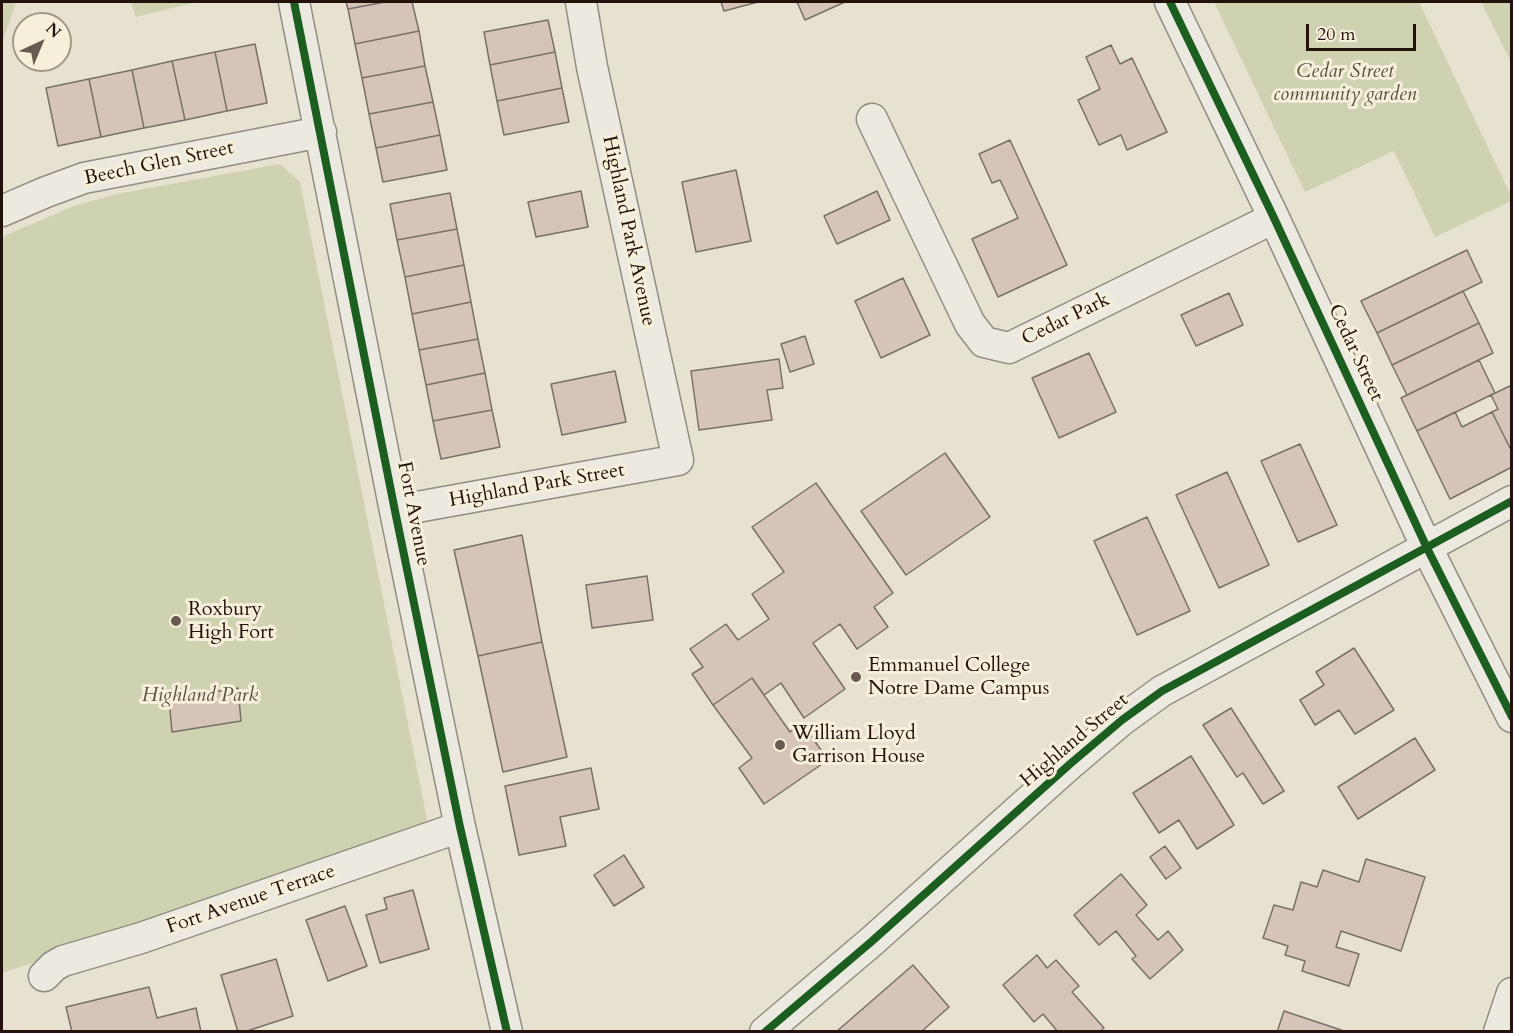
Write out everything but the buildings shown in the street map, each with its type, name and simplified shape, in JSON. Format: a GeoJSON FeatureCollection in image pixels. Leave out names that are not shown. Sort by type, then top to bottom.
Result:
{"type":"FeatureCollection","features":[{"type":"Feature","properties":{"kind":"street","name":"Fort Avenue"},"geometry":{"type":"LineString","coordinates":[[294,2],[460,827],[507,1032]]}},
{"type":"Feature","properties":{"kind":"street","name":"Highland Park Avenue"},"geometry":{"type":"LineString","coordinates":[[581,2],[592,68],[678,460]]}},
{"type":"Feature","properties":{"kind":"street","name":"Cedar Street"},"geometry":{"type":"LineString","coordinates":[[1170,2],[1275,218],[1427,548],[1512,717]]}},
{"type":"Feature","properties":{"kind":"street","name":"Cedar Park"},"geometry":{"type":"LineString","coordinates":[[872,119],[970,324],[984,342],[1009,348],[1275,218]]}},
{"type":"Feature","properties":{"kind":"street","name":"Beech Glen Street"},"geometry":{"type":"LineString","coordinates":[[2,211],[84,178],[321,132]]}},
{"type":"Feature","properties":{"kind":"street","name":"Highland Park Street"},"geometry":{"type":"LineString","coordinates":[[395,511],[678,460]]}},
{"type":"Feature","properties":{"kind":"street","name":"Highland Street"},"geometry":{"type":"LineString","coordinates":[[765,1032],[871,942],[1122,720],[1162,692],[1512,501]]}},
{"type":"Feature","properties":{"kind":"street","name":"Fort Avenue Terrace"},"geometry":{"type":"LineString","coordinates":[[44,976],[63,961],[141,938],[460,827]]}},
{"type":"Feature","properties":{"kind":"street"},"geometry":{"type":"LineString","coordinates":[[1499,1032],[1512,993]]}},
{"type":"Feature","properties":{"kind":"green space"},"geometry":{"type":"Polygon","coordinates":[[[2,2],[16,2],[12,12],[2,43],[2,2]]]}},
{"type":"Feature","properties":{"kind":"green space"},"geometry":{"type":"Polygon","coordinates":[[[131,2],[197,2],[136,17],[131,2]]]}},
{"type":"Feature","properties":{"kind":"green space","name":"Cedar Street community garden"},"geometry":{"type":"Polygon","coordinates":[[[1214,2],[1419,2],[1511,196],[1511,201],[1435,237],[1394,151],[1305,192],[1214,2]]]}},
{"type":"Feature","properties":{"kind":"green space"},"geometry":{"type":"Polygon","coordinates":[[[1481,2],[1511,2],[1511,62],[1481,2]]]}},
{"type":"Feature","properties":{"kind":"green space","name":"Highland Park"},"geometry":{"type":"Polygon","coordinates":[[[280,164],[300,182],[429,829],[2,973],[2,237],[74,206],[117,194],[280,164]]]}},
{"type":"Feature","properties":{"kind":"cycle path"},"geometry":{"type":"LineString","coordinates":[[294,2],[460,827],[507,1032]]}},
{"type":"Feature","properties":{"kind":"cycle path"},"geometry":{"type":"LineString","coordinates":[[1170,2],[1274,218],[1427,548],[1512,717]]}},
{"type":"Feature","properties":{"kind":"cycle path"},"geometry":{"type":"LineString","coordinates":[[765,1032],[871,942],[1070,764],[1122,720],[1162,691],[1512,501]]}},
{"type":"Feature","properties":{"kind":"place","name":"Roxbury High Fort"},"geometry":{"type":"Point","coordinates":[176,621]}},
{"type":"Feature","properties":{"kind":"place","name":"Emmanuel College Notre Dame Campus"},"geometry":{"type":"Point","coordinates":[856,677]}},
{"type":"Feature","properties":{"kind":"place","name":"William Lloyd Garrison House"},"geometry":{"type":"Point","coordinates":[780,745]}}]}
